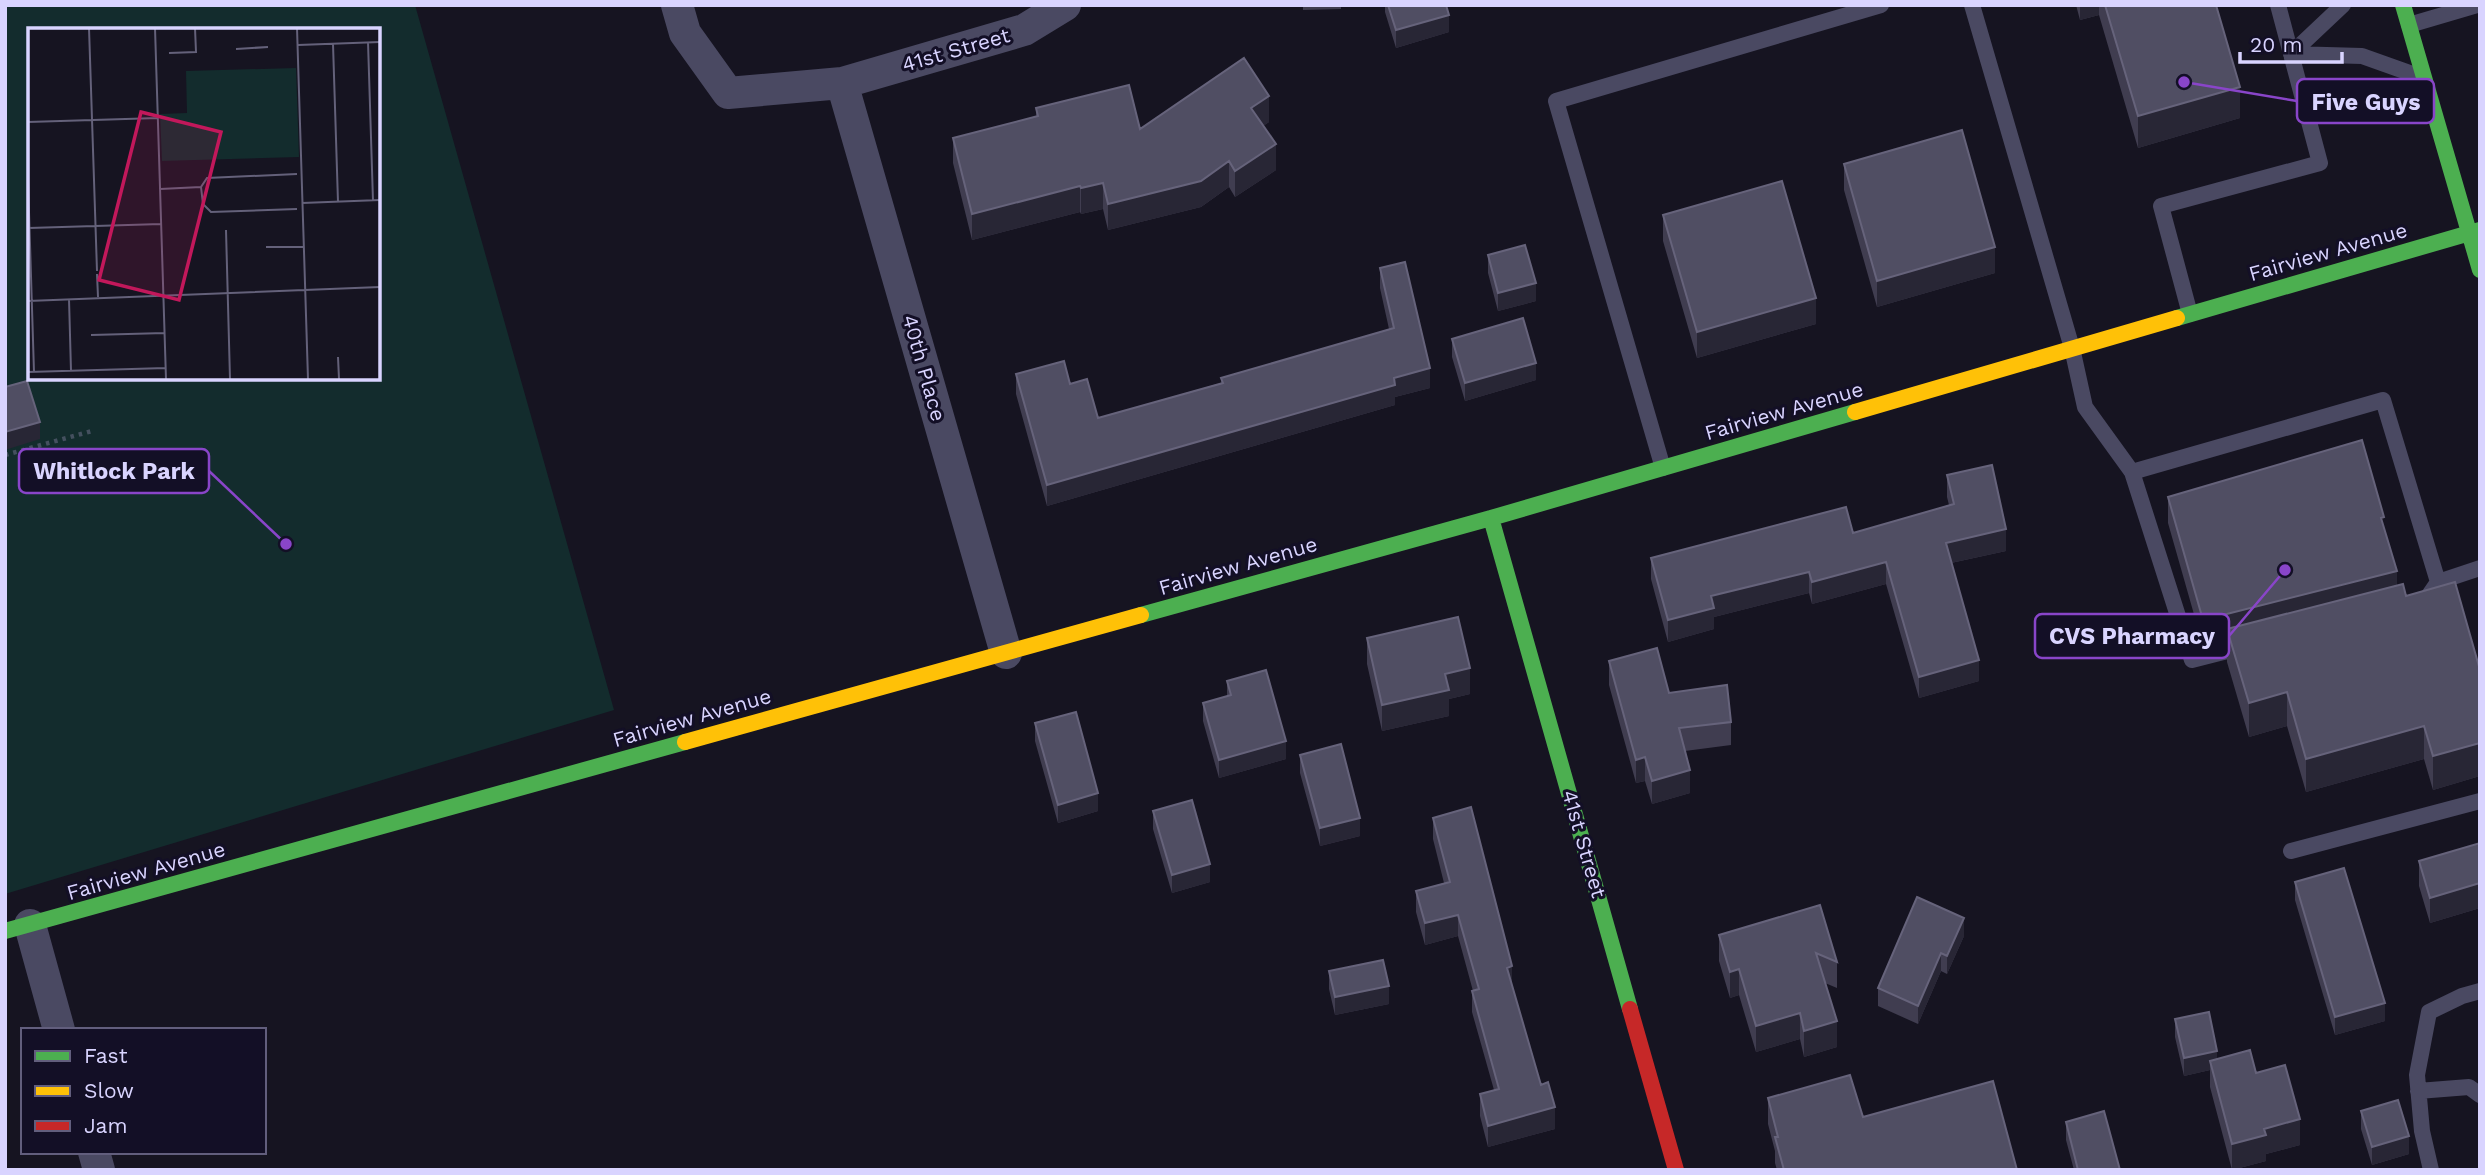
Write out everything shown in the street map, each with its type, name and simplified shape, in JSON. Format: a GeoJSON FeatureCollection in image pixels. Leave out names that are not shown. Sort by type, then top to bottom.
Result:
{"type":"FeatureCollection","features":[{"type":"Feature","properties":{"kind":"street","name":"41st Street"},"geometry":{"type":"LineString","coordinates":[[677,5],[685,33],[728,93],[842,83],[1024,30],[1065,5]]}},
{"type":"Feature","properties":{"kind":"street"},"geometry":{"type":"LineString","coordinates":[[2403,5],[2474,232],[2480,270]]}},
{"type":"Feature","properties":{"kind":"street","name":"40th Place"},"geometry":{"type":"LineString","coordinates":[[842,83],[1006,653]]}},
{"type":"Feature","properties":{"kind":"street","name":"Fairview Avenue"},"geometry":{"type":"LineString","coordinates":[[17,928],[1491,518],[2474,232]]}},
{"type":"Feature","properties":{"kind":"street","name":"41st Street"},"geometry":{"type":"LineString","coordinates":[[1491,518],[1676,1170]]}},
{"type":"Feature","properties":{"kind":"street"},"geometry":{"type":"LineString","coordinates":[[17,928],[58,1028]]}},
{"type":"Feature","properties":{"kind":"lane"},"geometry":{"type":"LineString","coordinates":[[1663,468],[1556,101],[1881,5]]}},
{"type":"Feature","properties":{"kind":"lane"},"geometry":{"type":"LineString","coordinates":[[1972,5],[2072,348],[2085,407],[2132,472],[2192,660],[2257,643]]}},
{"type":"Feature","properties":{"kind":"lane"},"geometry":{"type":"LineString","coordinates":[[2190,314],[2161,206],[2320,163],[2277,5]]}},
{"type":"Feature","properties":{"kind":"lane"},"geometry":{"type":"LineString","coordinates":[[2291,54],[2343,5]]}},
{"type":"Feature","properties":{"kind":"lane"},"geometry":{"type":"LineString","coordinates":[[2409,25],[2477,5]]}},
{"type":"Feature","properties":{"kind":"lane"},"geometry":{"type":"LineString","coordinates":[[2291,54],[2362,56],[2424,78]]}},
{"type":"Feature","properties":{"kind":"lane"},"geometry":{"type":"LineString","coordinates":[[2132,472],[2383,400],[2438,582]]}},
{"type":"Feature","properties":{"kind":"lane"},"geometry":{"type":"LineString","coordinates":[[2399,607],[2425,601],[2438,582],[2480,568]]}},
{"type":"Feature","properties":{"kind":"lane"},"geometry":{"type":"LineString","coordinates":[[2291,851],[2480,802]]}},
{"type":"Feature","properties":{"kind":"lane"},"geometry":{"type":"LineString","coordinates":[[2431,1170],[2422,1131],[2417,1075],[2429,1012],[2462,996],[2480,991]]}},
{"type":"Feature","properties":{"kind":"lane"},"geometry":{"type":"LineString","coordinates":[[2418,1091],[2469,1087],[2480,1095]]}},
{"type":"Feature","properties":{"kind":"path"},"geometry":{"type":"LineString","coordinates":[[5,455],[92,431]]}},
{"type":"Feature","properties":{"kind":"green space"},"geometry":{"type":"Polygon","coordinates":[[[5,5],[415,5],[614,710],[5,894],[5,5]]]}},
{"type":"Feature","properties":{"kind":"building"},"geometry":{"type":"Polygon","coordinates":[[[1388,5],[1446,5],[1449,15],[1396,30],[1388,5]]]}},
{"type":"Feature","properties":{"kind":"building"},"geometry":{"type":"Polygon","coordinates":[[[2105,5],[2216,5],[2240,87],[2138,116],[2105,5]]]}},
{"type":"Feature","properties":{"kind":"building"},"geometry":{"type":"Polygon","coordinates":[[[1244,58],[1269,96],[1251,108],[1276,144],[1235,171],[1229,161],[1201,181],[1108,204],[1103,183],[1081,188],[1080,186],[972,214],[953,138],[1038,116],[1036,108],[1129,85],[1140,129],[1244,58]]]}},
{"type":"Feature","properties":{"kind":"building"},"geometry":{"type":"Polygon","coordinates":[[[1962,130],[1995,247],[1877,281],[1844,164],[1962,130]]]}},
{"type":"Feature","properties":{"kind":"building"},"geometry":{"type":"Polygon","coordinates":[[[1782,181],[1816,298],[1697,332],[1663,215],[1782,181]]]}},
{"type":"Feature","properties":{"kind":"building"},"geometry":{"type":"Polygon","coordinates":[[[1525,245],[1536,283],[1498,293],[1488,255],[1525,245]]]}},
{"type":"Feature","properties":{"kind":"building"},"geometry":{"type":"Polygon","coordinates":[[[1405,262],[1430,368],[1394,378],[1395,385],[1047,485],[1016,374],[1064,361],[1070,384],[1087,379],[1098,418],[1223,383],[1221,378],[1394,328],[1380,268],[1405,262]]]}},
{"type":"Feature","properties":{"kind":"building"},"geometry":{"type":"Polygon","coordinates":[[[1523,318],[1536,363],[1465,383],[1452,339],[1523,318]]]}},
{"type":"Feature","properties":{"kind":"building"},"geometry":{"type":"Polygon","coordinates":[[[27,381],[40,422],[5,432],[5,387],[27,381]]]}},
{"type":"Feature","properties":{"kind":"building"},"geometry":{"type":"Polygon","coordinates":[[[2362,440],[2397,571],[2203,620],[2168,497],[2362,440]]]}},
{"type":"Feature","properties":{"kind":"building"},"geometry":{"type":"Polygon","coordinates":[[[1992,465],[2006,529],[1946,543],[1979,660],[1919,677],[1886,562],[1812,582],[1809,572],[1711,596],[1714,608],[1668,620],[1651,558],[1846,507],[1853,533],[1954,504],[1947,475],[1992,465]]]}},
{"type":"Feature","properties":{"kind":"building"},"geometry":{"type":"Polygon","coordinates":[[[2455,582],[2480,670],[2480,743],[2433,756],[2424,726],[2306,759],[2287,692],[2249,703],[2227,629],[2403,584],[2406,596],[2455,582]]]}},
{"type":"Feature","properties":{"kind":"building"},"geometry":{"type":"Polygon","coordinates":[[[1458,617],[1470,668],[1445,674],[1449,690],[1382,705],[1367,638],[1458,617]]]}},
{"type":"Feature","properties":{"kind":"building"},"geometry":{"type":"Polygon","coordinates":[[[1657,648],[1669,693],[1727,685],[1731,722],[1679,728],[1690,770],[1652,781],[1645,757],[1636,760],[1609,661],[1657,648]]]}},
{"type":"Feature","properties":{"kind":"building"},"geometry":{"type":"Polygon","coordinates":[[[1266,670],[1286,741],[1219,760],[1203,703],[1231,695],[1227,681],[1266,670]]]}},
{"type":"Feature","properties":{"kind":"building"},"geometry":{"type":"Polygon","coordinates":[[[1076,712],[1098,793],[1058,805],[1035,723],[1076,712]]]}},
{"type":"Feature","properties":{"kind":"building"},"geometry":{"type":"Polygon","coordinates":[[[1341,744],[1360,818],[1320,828],[1300,755],[1341,744]]]}},
{"type":"Feature","properties":{"kind":"building"},"geometry":{"type":"Polygon","coordinates":[[[1192,800],[1210,864],[1172,875],[1153,811],[1192,800]]]}},
{"type":"Feature","properties":{"kind":"building"},"geometry":{"type":"Polygon","coordinates":[[[1471,807],[1512,966],[1507,968],[1541,1085],[1548,1082],[1555,1107],[1488,1126],[1480,1094],[1499,1089],[1472,991],[1479,989],[1458,915],[1425,923],[1416,891],[1450,882],[1433,818],[1471,807]]]}},
{"type":"Feature","properties":{"kind":"building"},"geometry":{"type":"Polygon","coordinates":[[[2480,843],[2480,883],[2430,898],[2419,861],[2480,843]]]}},
{"type":"Feature","properties":{"kind":"building"},"geometry":{"type":"Polygon","coordinates":[[[2344,868],[2385,1003],[2335,1017],[2295,882],[2344,868]]]}},
{"type":"Feature","properties":{"kind":"building"},"geometry":{"type":"Polygon","coordinates":[[[1917,897],[1964,918],[1947,956],[1941,953],[1918,1006],[1878,988],[1917,897]]]}},
{"type":"Feature","properties":{"kind":"building"},"geometry":{"type":"Polygon","coordinates":[[[1820,905],[1837,962],[1816,953],[1837,1021],[1804,1031],[1800,1013],[1756,1026],[1739,969],[1730,972],[1719,935],[1820,905]]]}},
{"type":"Feature","properties":{"kind":"building"},"geometry":{"type":"Polygon","coordinates":[[[1383,960],[1389,986],[1335,997],[1329,971],[1383,960]]]}},
{"type":"Feature","properties":{"kind":"building"},"geometry":{"type":"Polygon","coordinates":[[[2209,1012],[2217,1051],[2184,1058],[2175,1019],[2209,1012]]]}},
{"type":"Feature","properties":{"kind":"building"},"geometry":{"type":"Polygon","coordinates":[[[2250,1050],[2256,1073],[2285,1065],[2300,1119],[2264,1129],[2266,1135],[2232,1144],[2210,1061],[2250,1050]]]}},
{"type":"Feature","properties":{"kind":"building"},"geometry":{"type":"Polygon","coordinates":[[[1850,1075],[1863,1117],[1993,1081],[2017,1170],[1784,1170],[1768,1098],[1850,1075]]]}},
{"type":"Feature","properties":{"kind":"building"},"geometry":{"type":"Polygon","coordinates":[[[2398,1100],[2409,1136],[2372,1147],[2361,1111],[2398,1100]]]}},
{"type":"Feature","properties":{"kind":"building"},"geometry":{"type":"Polygon","coordinates":[[[2104,1111],[2120,1170],[2078,1170],[2066,1122],[2104,1111]]]}},
{"type":"Feature","properties":{"kind":"traffic: fast"},"geometry":{"type":"LineString","coordinates":[[2403,5],[2480,270]]}},
{"type":"Feature","properties":{"kind":"traffic: fast"},"geometry":{"type":"LineString","coordinates":[[2177,318],[2480,230]]}},
{"type":"Feature","properties":{"kind":"traffic: fast"},"geometry":{"type":"LineString","coordinates":[[1141,615],[1491,518],[1855,412]]}},
{"type":"Feature","properties":{"kind":"traffic: fast"},"geometry":{"type":"LineString","coordinates":[[1491,518],[1630,1009]]}},
{"type":"Feature","properties":{"kind":"traffic: fast"},"geometry":{"type":"LineString","coordinates":[[5,931],[685,742]]}},
{"type":"Feature","properties":{"kind":"traffic: slow"},"geometry":{"type":"LineString","coordinates":[[1855,412],[2177,318]]}},
{"type":"Feature","properties":{"kind":"traffic: slow"},"geometry":{"type":"LineString","coordinates":[[685,742],[1141,615]]}},
{"type":"Feature","properties":{"kind":"traffic: jam"},"geometry":{"type":"LineString","coordinates":[[1630,1009],[1676,1170]]}},
{"type":"Feature","properties":{"kind":"place","name":"Five Guys"},"geometry":{"type":"Point","coordinates":[2184,82]}},
{"type":"Feature","properties":{"kind":"place","name":"Whitlock Park"},"geometry":{"type":"Point","coordinates":[286,544]}},
{"type":"Feature","properties":{"kind":"place","name":"CVS Pharmacy"},"geometry":{"type":"Point","coordinates":[2285,570]}}]}
